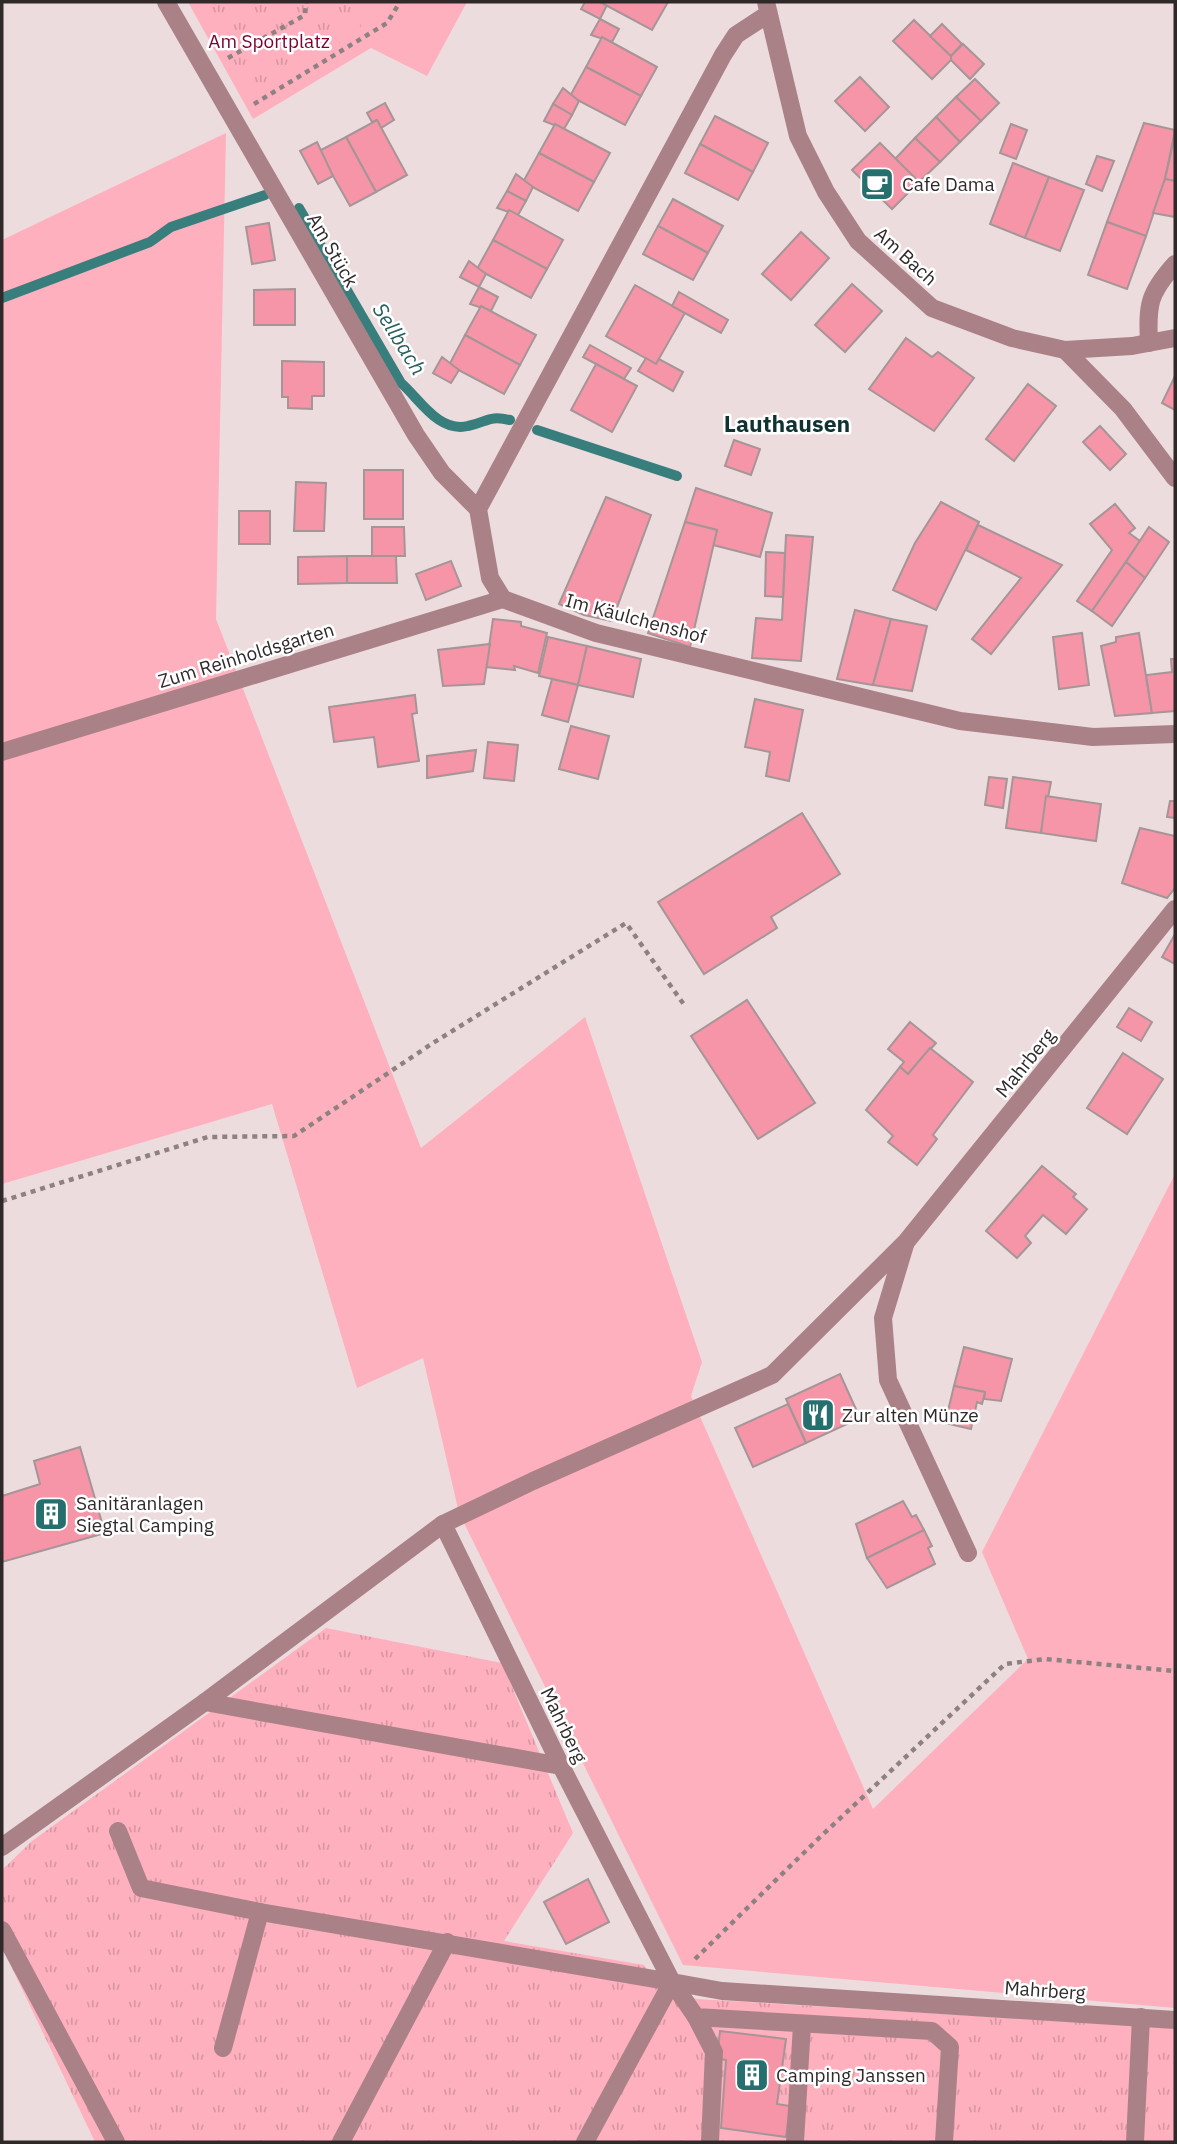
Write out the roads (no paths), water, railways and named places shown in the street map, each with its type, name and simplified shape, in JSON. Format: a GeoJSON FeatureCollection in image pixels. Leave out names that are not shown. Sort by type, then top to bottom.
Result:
{"type":"FeatureCollection","features":[{"type":"Feature","properties":{"kind":"street","name":"Am Stück"},"geometry":{"type":"LineString","coordinates":[[166,2],[416,435],[442,473],[478,509]]}},
{"type":"Feature","properties":{"kind":"street","name":"Am Bach"},"geometry":{"type":"LineString","coordinates":[[767,8],[798,136],[826,192],[858,241],[932,308],[1012,338],[1065,350],[1149,343],[1175,338]]}},
{"type":"Feature","properties":{"kind":"street"},"geometry":{"type":"LineString","coordinates":[[503,599],[490,578],[478,509],[723,55],[736,35],[767,8]]}},
{"type":"Feature","properties":{"kind":"street"},"geometry":{"type":"LineString","coordinates":[[1149,343],[1149,299],[1157,284],[1175,264]]}},
{"type":"Feature","properties":{"kind":"street"},"geometry":{"type":"LineString","coordinates":[[1065,350],[1123,409],[1175,478]]}},
{"type":"Feature","properties":{"kind":"street","name":"Zum Reinholdsgarten"},"geometry":{"type":"LineString","coordinates":[[2,752],[503,599]]}},
{"type":"Feature","properties":{"kind":"street","name":"Im Käulchenshof"},"geometry":{"type":"LineString","coordinates":[[503,599],[596,633],[960,721],[1093,737],[1175,734]]}},
{"type":"Feature","properties":{"kind":"street","name":"Mahrberg"},"geometry":{"type":"LineString","coordinates":[[1175,909],[906,1242],[772,1376],[533,1481],[443,1524],[561,1766],[672,1982],[722,1991],[1175,2020]]}},
{"type":"Feature","properties":{"kind":"street","name":"Mahrberg"},"geometry":{"type":"LineString","coordinates":[[906,1242],[883,1318],[888,1380],[968,1553]]}},
{"type":"Feature","properties":{"kind":"street"},"geometry":{"type":"LineString","coordinates":[[2,1847],[205,1702],[443,1524]]}},
{"type":"Feature","properties":{"kind":"street"},"geometry":{"type":"LineString","coordinates":[[205,1702],[561,1766]]}},
{"type":"Feature","properties":{"kind":"street"},"geometry":{"type":"LineString","coordinates":[[118,1831],[141,1888],[260,1912],[672,1982],[696,2017],[714,2052],[709,2142]]}},
{"type":"Feature","properties":{"kind":"street"},"geometry":{"type":"LineString","coordinates":[[223,2048],[260,1912]]}},
{"type":"Feature","properties":{"kind":"street"},"geometry":{"type":"LineString","coordinates":[[2,1930],[116,2142]]}},
{"type":"Feature","properties":{"kind":"street"},"geometry":{"type":"LineString","coordinates":[[341,2142],[447,1942]]}},
{"type":"Feature","properties":{"kind":"street"},"geometry":{"type":"LineString","coordinates":[[585,2142],[672,1982]]}},
{"type":"Feature","properties":{"kind":"street"},"geometry":{"type":"LineString","coordinates":[[696,2017],[932,2031],[950,2047],[944,2142]]}},
{"type":"Feature","properties":{"kind":"street"},"geometry":{"type":"LineString","coordinates":[[1135,2142],[1141,2017]]}},
{"type":"Feature","properties":{"kind":"street"},"geometry":{"type":"LineString","coordinates":[[795,2142],[802,2025]]}},
{"type":"Feature","properties":{"kind":"waterway","name":"Sellbach"},"geometry":{"type":"LineString","coordinates":[[2,298],[150,242],[171,227],[265,195]]}},
{"type":"Feature","properties":{"kind":"waterway","name":"Sellbach"},"geometry":{"type":"LineString","coordinates":[[299,208],[401,383],[422,405],[438,419],[457,427],[492,419],[510,420]]}},
{"type":"Feature","properties":{"kind":"waterway","name":"Sellbach"},"geometry":{"type":"LineString","coordinates":[[537,430],[677,476]]}},
{"type":"Feature","properties":{"kind":"place","name":"Cafe Dama"},"geometry":{"type":"Point","coordinates":[877,184]}},
{"type":"Feature","properties":{"kind":"place","name":"Zur alten Münze"},"geometry":{"type":"Point","coordinates":[818,1415]}},
{"type":"Feature","properties":{"kind":"place","name":"Sanitäranlagen Siegtal Camping"},"geometry":{"type":"Point","coordinates":[51,1514]}},
{"type":"Feature","properties":{"kind":"place","name":"Camping Janssen"},"geometry":{"type":"Point","coordinates":[752,2075]}},
{"type":"Feature","properties":{"kind":"district","name":"Lauthausen"},"geometry":{"type":"Point","coordinates":[787,424]}},
{"type":"Feature","properties":{"kind":"park label","name":"Am Sportplatz"},"geometry":{"type":"Point","coordinates":[269,41]}}]}
